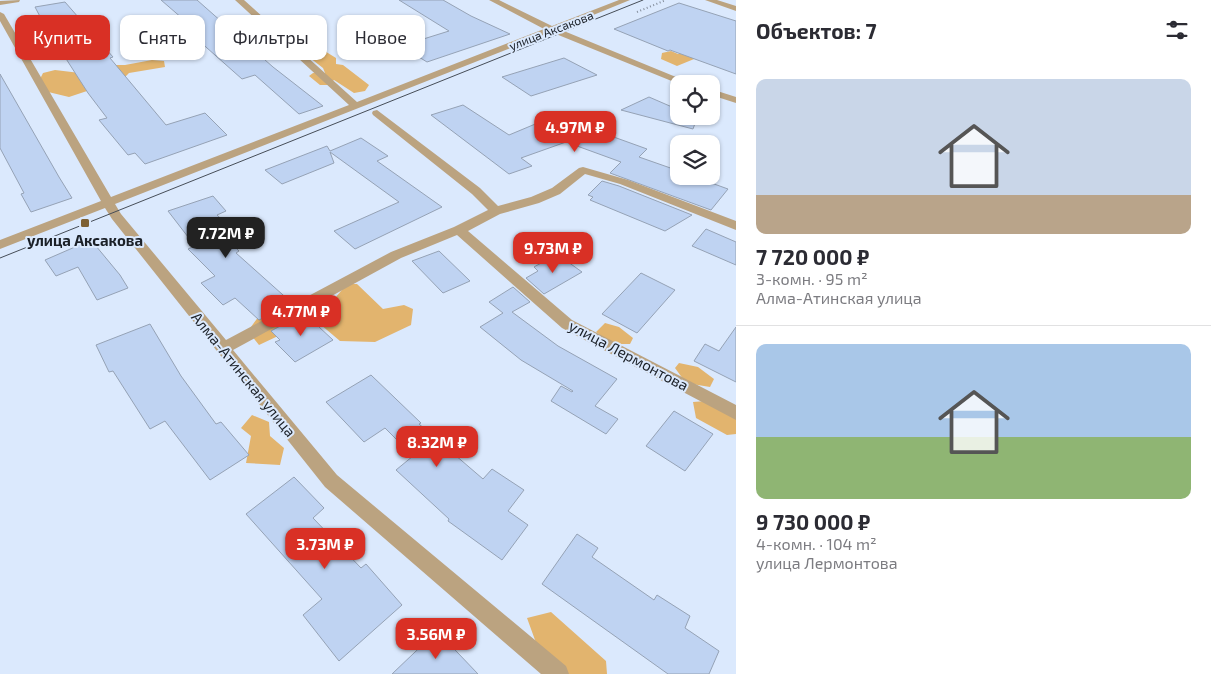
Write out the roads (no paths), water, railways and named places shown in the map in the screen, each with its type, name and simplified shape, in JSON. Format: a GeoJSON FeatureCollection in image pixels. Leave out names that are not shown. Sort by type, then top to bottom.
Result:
{"type":"FeatureCollection","features":[{"type":"Feature","properties":{"kind":"street"},"geometry":{"type":"LineString","coordinates":[[0,3],[16,0]]}},
{"type":"Feature","properties":{"kind":"street"},"geometry":{"type":"LineString","coordinates":[[239,0],[356,106]]}},
{"type":"Feature","properties":{"kind":"street"},"geometry":{"type":"LineString","coordinates":[[492,0],[551,29],[670,77]]}},
{"type":"Feature","properties":{"kind":"street","name":"улица Аксакова"},"geometry":{"type":"LineString","coordinates":[[0,245],[626,0]]}},
{"type":"Feature","properties":{"kind":"street"},"geometry":{"type":"LineString","coordinates":[[709,0],[736,9]]}},
{"type":"Feature","properties":{"kind":"street","name":"Алма-Атинская улица"},"geometry":{"type":"LineString","coordinates":[[0,14],[116,216],[331,481],[558,674]]}},
{"type":"Feature","properties":{"kind":"street"},"geometry":{"type":"LineString","coordinates":[[720,95],[736,100]]}},
{"type":"Feature","properties":{"kind":"street"},"geometry":{"type":"LineString","coordinates":[[377,113],[476,190],[496,211]]}},
{"type":"Feature","properties":{"kind":"street"},"geometry":{"type":"LineString","coordinates":[[224,348],[396,255],[459,230],[496,211],[535,200],[556,191],[583,170],[624,182],[736,226]]}},
{"type":"Feature","properties":{"kind":"street","name":"улица Лермонтова"},"geometry":{"type":"LineString","coordinates":[[459,230],[568,324],[736,413]]}},
{"type":"Feature","properties":{"kind":"tram line"},"geometry":{"type":"LineString","coordinates":[[0,258],[643,0]]}},
{"type":"Feature","properties":{"kind":"place","name":"улица Аксакова"},"geometry":{"type":"Point","coordinates":[85,223]}}]}
